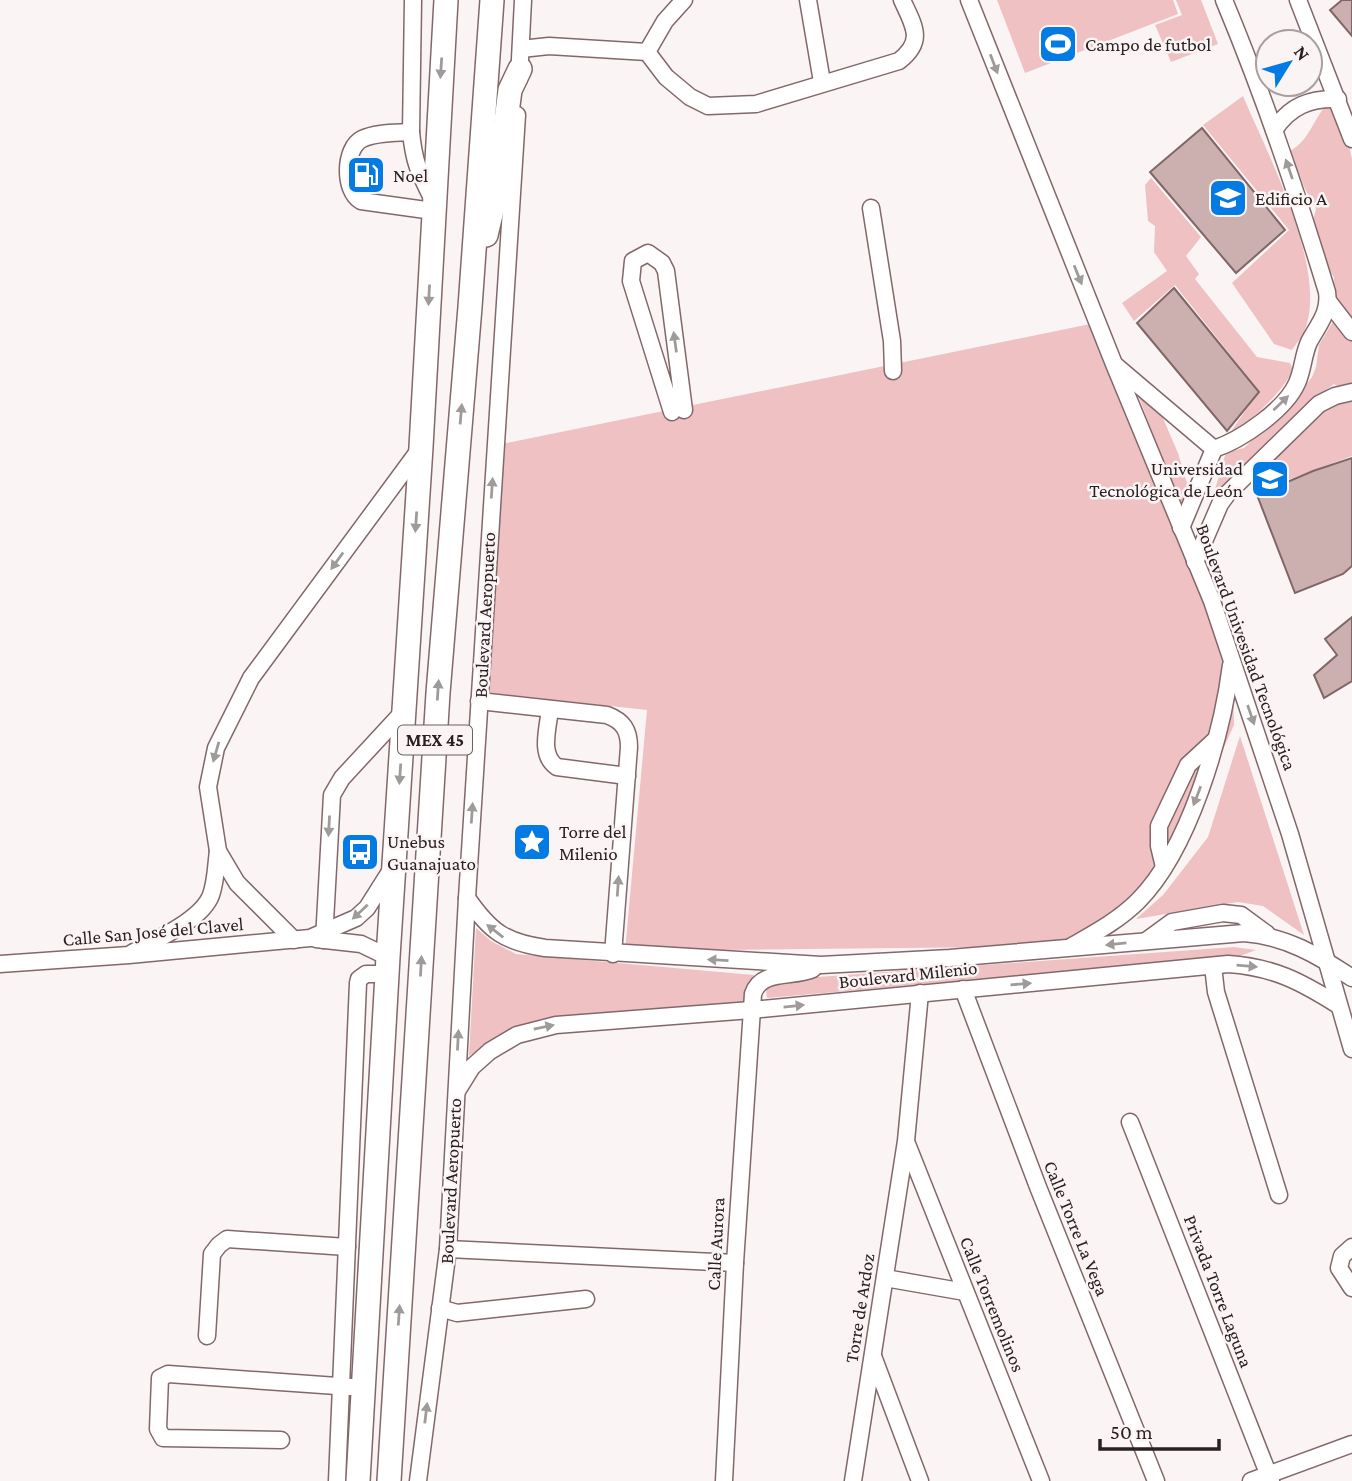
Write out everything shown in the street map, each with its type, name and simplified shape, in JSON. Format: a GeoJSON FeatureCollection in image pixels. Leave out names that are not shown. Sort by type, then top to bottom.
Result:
{"type":"FeatureCollection","features":[{"type":"Feature","properties":{"kind":"highway","name":"MEX 45"},"geometry":{"type":"LineString","coordinates":[[358,1481],[353,1387],[394,866],[446,0]]}},
{"type":"Feature","properties":{"kind":"highway","name":"Boulevard Aeropuerto"},"geometry":{"type":"LineString","coordinates":[[389,1481],[438,693],[492,0]]}},
{"type":"Feature","properties":{"kind":"highway"},"geometry":{"type":"LineString","coordinates":[[470,307],[497,189],[510,90],[520,59]]}},
{"type":"Feature","properties":{"kind":"street"},"geometry":{"type":"LineString","coordinates":[[411,132],[370,136],[357,142],[350,157],[348,183],[352,195],[361,201],[433,206],[416,167],[411,132],[412,0]]}},
{"type":"Feature","properties":{"kind":"street","name":"Boulevard Aeropuerto"},"geometry":{"type":"LineString","coordinates":[[418,1481],[448,1249],[455,1096],[523,0]]}},
{"type":"Feature","properties":{"kind":"street"},"geometry":{"type":"LineString","coordinates":[[647,52],[665,21],[684,0]]}},
{"type":"Feature","properties":{"kind":"street"},"geometry":{"type":"LineString","coordinates":[[808,0],[822,82]]}},
{"type":"Feature","properties":{"kind":"street"},"geometry":{"type":"LineString","coordinates":[[520,59],[550,46],[647,52],[666,77],[690,97],[708,106],[756,104],[899,61],[911,52],[916,40],[912,20],[902,0]]}},
{"type":"Feature","properties":{"kind":"street","name":"Boulevard Univesidad Tecnológica"},"geometry":{"type":"LineString","coordinates":[[969,0],[1232,659],[1290,834],[1338,1005]]}},
{"type":"Feature","properties":{"kind":"street"},"geometry":{"type":"LineString","coordinates":[[1224,0],[1254,62]]}},
{"type":"Feature","properties":{"kind":"street"},"geometry":{"type":"LineString","coordinates":[[1298,0],[1306,28]]}},
{"type":"Feature","properties":{"kind":"street"},"geometry":{"type":"LineString","coordinates":[[1324,75],[1338,99],[1352,139]]}},
{"type":"Feature","properties":{"kind":"street"},"geometry":{"type":"LineString","coordinates":[[1267,98],[1274,130],[1289,168],[1328,301],[1352,332]]}},
{"type":"Feature","properties":{"kind":"street"},"geometry":{"type":"LineString","coordinates":[[1274,130],[1287,114],[1304,102],[1338,99]]}},
{"type":"Feature","properties":{"kind":"street"},"geometry":{"type":"LineString","coordinates":[[871,208],[892,341],[893,371]]}},
{"type":"Feature","properties":{"kind":"street"},"geometry":{"type":"LineString","coordinates":[[642,254],[654,255],[666,271],[679,371],[678,411],[662,379],[631,281],[633,261],[642,254]]}},
{"type":"Feature","properties":{"kind":"street"},"geometry":{"type":"LineString","coordinates":[[1181,528],[1214,449],[1234,441],[1260,422],[1285,400],[1297,383],[1308,344],[1321,323],[1328,301]]}},
{"type":"Feature","properties":{"kind":"street"},"geometry":{"type":"LineString","coordinates":[[1114,364],[1214,449]]}},
{"type":"Feature","properties":{"kind":"street"},"geometry":{"type":"LineString","coordinates":[[662,379],[679,371]]}},
{"type":"Feature","properties":{"kind":"street"},"geometry":{"type":"LineString","coordinates":[[1195,562],[1220,504],[1277,443],[1320,404],[1352,392]]}},
{"type":"Feature","properties":{"kind":"street"},"geometry":{"type":"LineString","coordinates":[[1260,422],[1277,443]]}},
{"type":"Feature","properties":{"kind":"street"},"geometry":{"type":"LineString","coordinates":[[129,955],[181,925],[202,909],[212,894],[218,851],[208,787],[216,748],[233,711],[251,678],[421,447]]}},
{"type":"Feature","properties":{"kind":"street"},"geometry":{"type":"LineString","coordinates":[[1068,949],[1116,920],[1152,886],[1164,867],[1181,835],[1216,738],[1227,699],[1232,659]]}},
{"type":"Feature","properties":{"kind":"street"},"geometry":{"type":"LineString","coordinates":[[479,701],[607,715],[623,724],[629,739],[613,954]]}},
{"type":"Feature","properties":{"kind":"street"},"geometry":{"type":"LineString","coordinates":[[550,709],[545,751],[549,762],[557,767],[627,776]]}},
{"type":"Feature","properties":{"kind":"street"},"geometry":{"type":"LineString","coordinates":[[218,851],[237,883],[313,937],[332,795],[342,778],[404,712]]}},
{"type":"Feature","properties":{"kind":"street"},"geometry":{"type":"LineString","coordinates":[[1164,867],[1159,846],[1159,826],[1188,765],[1216,738]]}},
{"type":"Feature","properties":{"kind":"street","name":"Calle San José del Clavel"},"geometry":{"type":"LineString","coordinates":[[313,937],[349,922],[367,908],[394,866]]}},
{"type":"Feature","properties":{"kind":"street","name":"Boulevard Milenio"},"geometry":{"type":"LineString","coordinates":[[467,898],[493,931],[524,945],[545,948],[821,965],[1068,949],[1244,933],[1269,936],[1325,960],[1352,978]]}},
{"type":"Feature","properties":{"kind":"street","name":"Calle San José del Clavel"},"geometry":{"type":"LineString","coordinates":[[0,964],[129,955],[313,937],[361,944],[387,966]]}},
{"type":"Feature","properties":{"kind":"street","name":"Calle Aurora"},"geometry":{"type":"LineString","coordinates":[[724,1481],[751,1010],[755,989],[764,979],[800,974],[821,965]]}},
{"type":"Feature","properties":{"kind":"street","name":"Boulevard Milenio"},"geometry":{"type":"LineString","coordinates":[[455,1096],[461,1082],[481,1059],[503,1042],[535,1029],[575,1022],[751,1010],[1246,965],[1277,972],[1310,987],[1338,1005]]}},
{"type":"Feature","properties":{"kind":"street"},"geometry":{"type":"LineString","coordinates":[[337,1481],[353,1387],[347,1247],[358,983],[366,974],[387,966]]}},
{"type":"Feature","properties":{"kind":"street"},"geometry":{"type":"LineString","coordinates":[[1213,966],[1216,992],[1279,1195]]}},
{"type":"Feature","properties":{"kind":"street","name":"Calle Torre La Vega"},"geometry":{"type":"LineString","coordinates":[[962,989],[1156,1481]]}},
{"type":"Feature","properties":{"kind":"street","name":"Torre de Ardoz"},"geometry":{"type":"LineString","coordinates":[[853,1481],[906,1141],[920,993]]}},
{"type":"Feature","properties":{"kind":"street"},"geometry":{"type":"LineString","coordinates":[[1338,1005],[1352,1049]]}},
{"type":"Feature","properties":{"kind":"street","name":"Privada Torre Laguna"},"geometry":{"type":"LineString","coordinates":[[1130,1122],[1270,1478]]}},
{"type":"Feature","properties":{"kind":"street","name":"Calle Torremolinos"},"geometry":{"type":"LineString","coordinates":[[906,1141],[1041,1481]]}},
{"type":"Feature","properties":{"kind":"street"},"geometry":{"type":"LineString","coordinates":[[206,1336],[212,1254],[227,1239],[347,1247]]}},
{"type":"Feature","properties":{"kind":"street"},"geometry":{"type":"LineString","coordinates":[[1352,1248],[1342,1256],[1339,1268],[1352,1288]]}},
{"type":"Feature","properties":{"kind":"street"},"geometry":{"type":"LineString","coordinates":[[448,1249],[735,1263]]}},
{"type":"Feature","properties":{"kind":"street"},"geometry":{"type":"LineString","coordinates":[[885,1278],[965,1292]]}},
{"type":"Feature","properties":{"kind":"street"},"geometry":{"type":"LineString","coordinates":[[440,1308],[457,1313],[586,1299]]}},
{"type":"Feature","properties":{"kind":"street"},"geometry":{"type":"LineString","coordinates":[[872,1354],[920,1481]]}},
{"type":"Feature","properties":{"kind":"street"},"geometry":{"type":"LineString","coordinates":[[281,1440],[163,1438],[158,1429],[160,1378],[168,1374],[353,1387]]}},
{"type":"Feature","properties":{"kind":"street"},"geometry":{"type":"LineString","coordinates":[[1251,1481],[1270,1478],[1352,1444]]}},
{"type":"Feature","properties":{"kind":"shaded area","name":"Campo de futbol"},"geometry":{"type":"Polygon","coordinates":[[[997,0],[1173,0],[1178,14],[1025,73],[997,0]]]}},
{"type":"Feature","properties":{"kind":"shaded area"},"geometry":{"type":"Polygon","coordinates":[[[1176,0],[1201,0],[1218,44],[1171,62],[1155,25],[1182,15],[1176,0]]]}},
{"type":"Feature","properties":{"kind":"shaded area"},"geometry":{"type":"Polygon","coordinates":[[[1243,96],[1292,213],[1309,278],[1310,307],[1304,332],[1292,350],[1274,344],[1232,283],[1289,230],[1203,125],[1243,96]]]}},
{"type":"Feature","properties":{"kind":"shaded area"},"geometry":{"type":"Polygon","coordinates":[[[1328,103],[1349,145],[1352,159],[1352,388],[1342,389],[1334,384],[1298,413],[1247,464],[1206,520],[1226,452],[1244,448],[1300,393],[1312,377],[1319,345],[1332,323],[1334,277],[1315,251],[1311,228],[1316,209],[1290,151],[1307,135],[1328,103]]]}},
{"type":"Feature","properties":{"kind":"shaded area"},"geometry":{"type":"Polygon","coordinates":[[[1151,178],[1201,237],[1186,256],[1199,274],[1195,279],[1257,357],[1290,363],[1293,370],[1276,395],[1239,431],[1232,430],[1259,391],[1175,285],[1134,321],[1122,303],[1167,271],[1154,252],[1155,226],[1148,221],[1145,185],[1151,178]]]}},
{"type":"Feature","properties":{"kind":"shaded area"},"geometry":{"type":"Polygon","coordinates":[[[1100,322],[1232,659],[1234,725],[1178,850],[1136,905],[1077,946],[625,951],[647,710],[483,692],[497,445],[1100,322]]]}},
{"type":"Feature","properties":{"kind":"shaded area"},"geometry":{"type":"Polygon","coordinates":[[[1139,397],[1162,416],[1178,453],[1188,487],[1180,508],[1139,397]]]}},
{"type":"Feature","properties":{"kind":"shaded area"},"geometry":{"type":"Polygon","coordinates":[[[1335,401],[1352,401],[1352,456],[1255,492],[1253,477],[1286,440],[1335,401]]]}},
{"type":"Feature","properties":{"kind":"shaded area"},"geometry":{"type":"Polygon","coordinates":[[[1240,736],[1304,935],[1263,906],[1238,902],[1136,919],[1163,895],[1208,837],[1240,736]]]}},
{"type":"Feature","properties":{"kind":"shaded area"},"geometry":{"type":"Polygon","coordinates":[[[476,928],[491,941],[516,954],[754,975],[743,1003],[541,1022],[485,1046],[469,1056],[476,928]]]}},
{"type":"Feature","properties":{"kind":"shaded area"},"geometry":{"type":"Polygon","coordinates":[[[1234,947],[1256,950],[1237,957],[767,998],[766,994],[769,984],[776,980],[1234,947]]]}},
{"type":"Feature","properties":{"kind":"building"},"geometry":{"type":"Polygon","coordinates":[[[1342,0],[1352,0],[1352,36],[1330,10],[1342,0]]]}},
{"type":"Feature","properties":{"kind":"building"},"geometry":{"type":"Polygon","coordinates":[[[1202,128],[1285,230],[1236,273],[1150,172],[1202,128]]]}},
{"type":"Feature","properties":{"kind":"building","name":"Noel"},"geometry":{"type":"Polygon","coordinates":[[[359,164],[373,164],[373,186],[361,185],[359,164]]]}},
{"type":"Feature","properties":{"kind":"building"},"geometry":{"type":"Polygon","coordinates":[[[1174,288],[1259,392],[1227,431],[1137,323],[1174,288]]]}},
{"type":"Feature","properties":{"kind":"building"},"geometry":{"type":"Polygon","coordinates":[[[1352,458],[1352,566],[1343,574],[1295,593],[1257,495],[1352,458]]]}},
{"type":"Feature","properties":{"kind":"building"},"geometry":{"type":"Polygon","coordinates":[[[1352,617],[1352,681],[1324,698],[1314,675],[1337,655],[1325,639],[1352,617]]]}},
{"type":"Feature","properties":{"kind":"place","name":"Campo de futbol"},"geometry":{"type":"Point","coordinates":[1058,44]}},
{"type":"Feature","properties":{"kind":"place","name":"Noel"},"geometry":{"type":"Point","coordinates":[366,175]}},
{"type":"Feature","properties":{"kind":"place","name":"Edificio A"},"geometry":{"type":"Point","coordinates":[1228,198]}},
{"type":"Feature","properties":{"kind":"place","name":"Universidad Tecnológica de León"},"geometry":{"type":"Point","coordinates":[1270,479]}},
{"type":"Feature","properties":{"kind":"place","name":"Torre del Milenio"},"geometry":{"type":"Point","coordinates":[532,842]}},
{"type":"Feature","properties":{"kind":"place","name":"Unebus Guanajuato"},"geometry":{"type":"Point","coordinates":[360,852]}}]}
